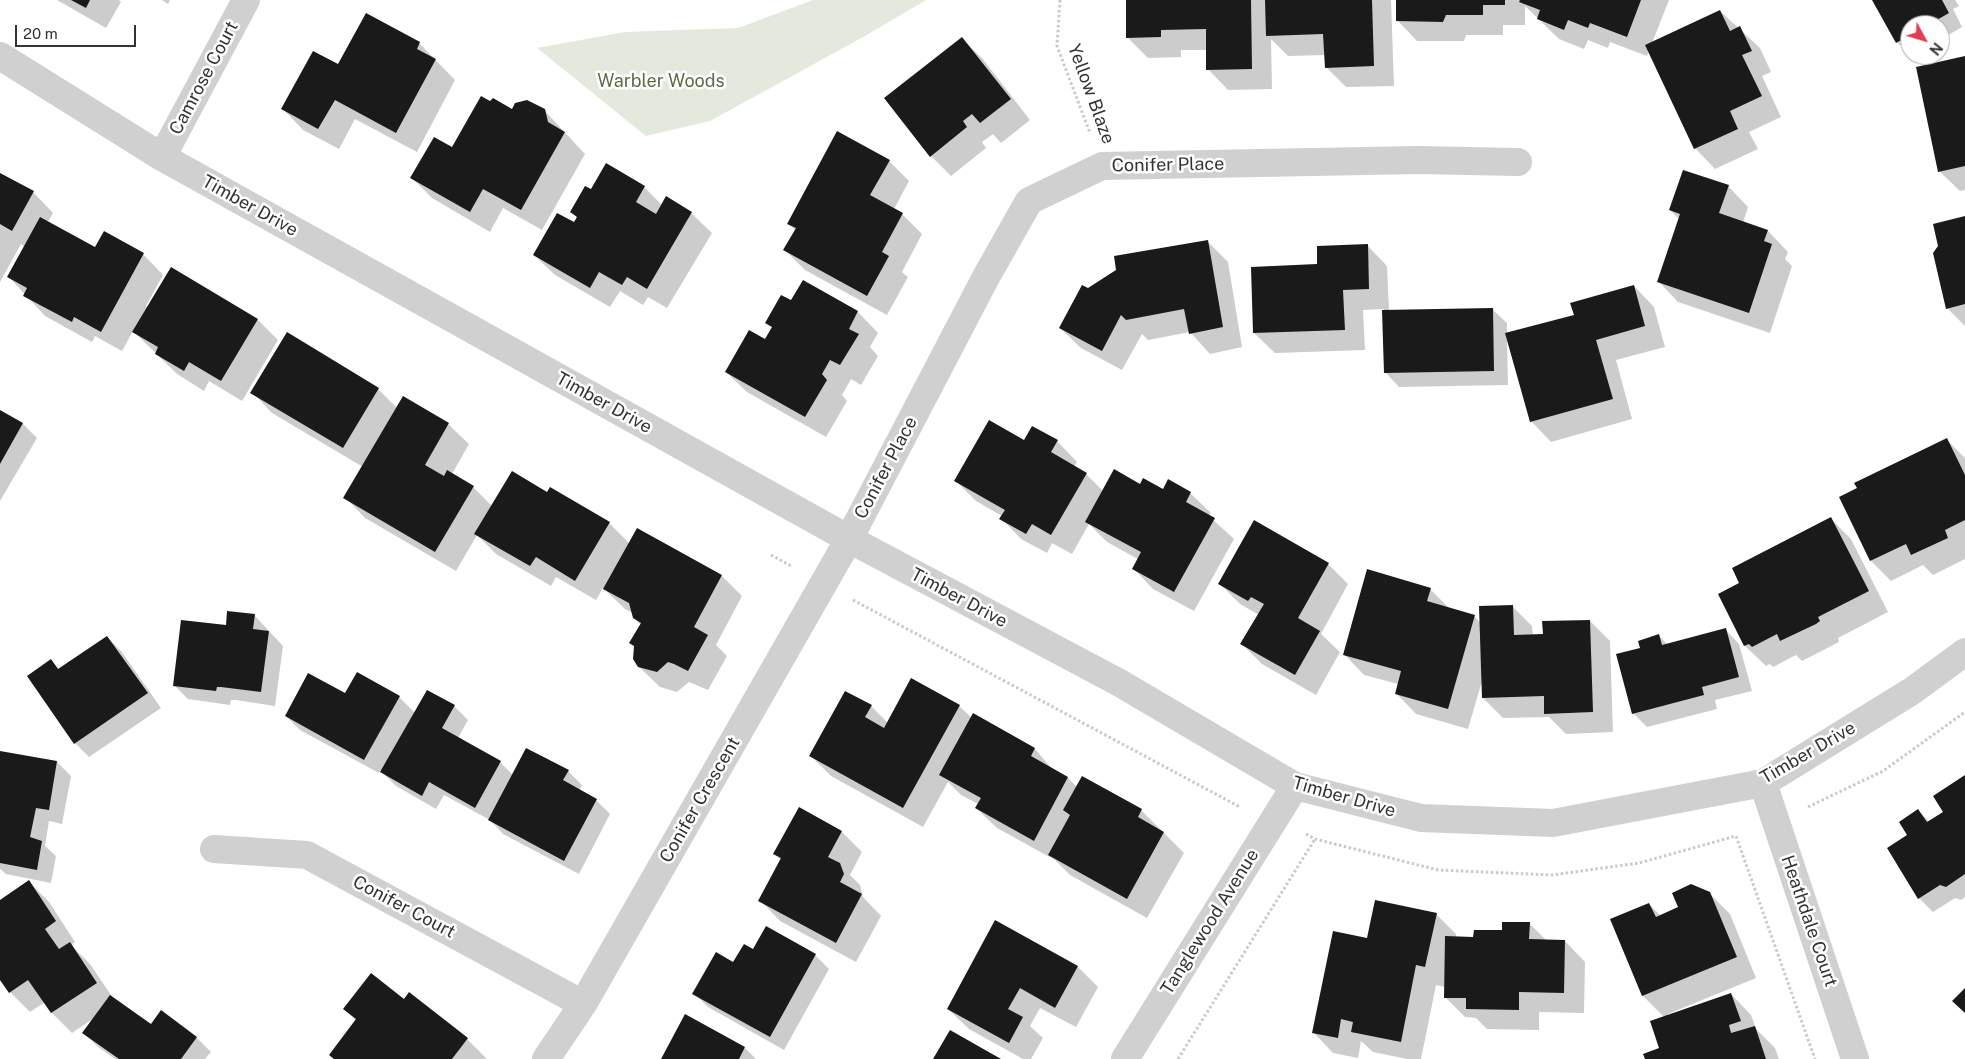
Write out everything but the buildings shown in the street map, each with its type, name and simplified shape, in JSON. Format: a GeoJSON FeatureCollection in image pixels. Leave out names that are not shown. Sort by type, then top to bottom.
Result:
{"type":"FeatureCollection","features":[{"type":"Feature","properties":{"kind":"street","name":"Camrose Court"},"geometry":{"type":"LineString","coordinates":[[162,157],[246,0]]}},
{"type":"Feature","properties":{"kind":"street","name":"Timber Drive"},"geometry":{"type":"LineString","coordinates":[[0,56],[162,157],[849,539],[1118,682],[1295,786],[1421,818],[1553,823],[1763,783],[1912,690],[1965,652]]}},
{"type":"Feature","properties":{"kind":"street","name":"Conifer Place"},"geometry":{"type":"LineString","coordinates":[[849,539],[986,277],[1029,201],[1102,166],[1418,160],[1518,162]]}},
{"type":"Feature","properties":{"kind":"street","name":"Conifer Crescent"},"geometry":{"type":"LineString","coordinates":[[546,1059],[583,1004],[849,539]]}},
{"type":"Feature","properties":{"kind":"street","name":"Heathdale Court"},"geometry":{"type":"LineString","coordinates":[[1763,783],[1855,1059]]}},
{"type":"Feature","properties":{"kind":"street","name":"Tanglewood Avenue"},"geometry":{"type":"LineString","coordinates":[[1125,1059],[1295,786]]}},
{"type":"Feature","properties":{"kind":"street","name":"Conifer Court"},"geometry":{"type":"LineString","coordinates":[[214,849],[307,854],[583,1004]]}},
{"type":"Feature","properties":{"kind":"path","name":"Yellow Blaze"},"geometry":{"type":"LineString","coordinates":[[1060,0],[1057,46],[1102,166]]}},
{"type":"Feature","properties":{"kind":"path"},"geometry":{"type":"LineString","coordinates":[[1736,836],[1776,822],[1883,771],[1965,712]]}},
{"type":"Feature","properties":{"kind":"path"},"geometry":{"type":"LineString","coordinates":[[1178,1059],[1315,838]]}},
{"type":"Feature","properties":{"kind":"green space","name":"Warbler Woods"},"geometry":{"type":"Polygon","coordinates":[[[813,0],[926,0],[865,36],[710,121],[646,136],[537,48],[625,32],[738,28],[813,0]]]}}]}
